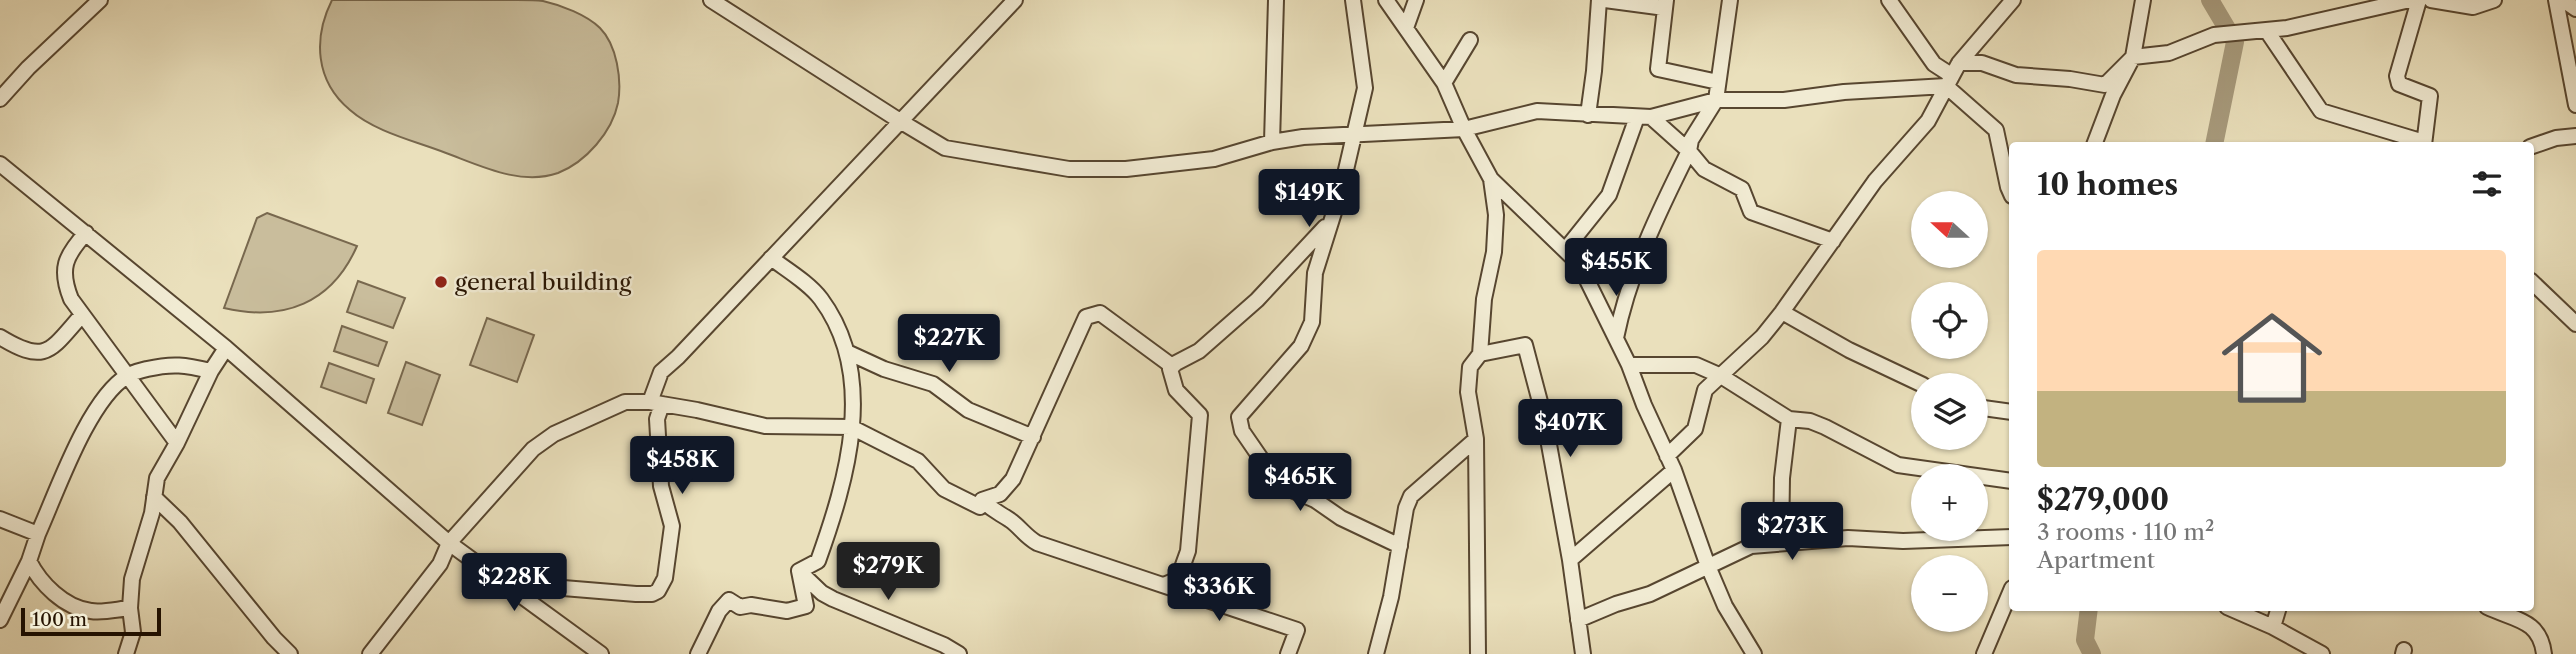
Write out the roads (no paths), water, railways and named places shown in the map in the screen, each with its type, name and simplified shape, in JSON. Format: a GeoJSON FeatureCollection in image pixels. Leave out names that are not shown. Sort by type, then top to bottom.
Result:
{"type":"FeatureCollection","features":[{"type":"Feature","properties":{"kind":"street"},"geometry":{"type":"LineString","coordinates":[[0,99],[28,68],[100,0]]}},
{"type":"Feature","properties":{"kind":"street"},"geometry":{"type":"LineString","coordinates":[[711,0],[900,121],[954,151],[1069,169],[1126,169],[1214,159],[1272,142],[1353,134],[1464,129],[1537,111],[1644,117],[1716,100],[1784,100],[1952,75],[1982,63],[2016,75],[2105,85],[2133,57],[2169,53],[2214,35],[2287,29],[2410,0]]}},
{"type":"Feature","properties":{"kind":"street"},"geometry":{"type":"LineString","coordinates":[[490,575],[551,587],[636,594],[652,594],[658,591],[665,578],[672,526],[661,486],[656,403],[662,372],[1015,0]]}},
{"type":"Feature","properties":{"kind":"street"},"geometry":{"type":"LineString","coordinates":[[1272,142],[1276,0]]}},
{"type":"Feature","properties":{"kind":"street"},"geometry":{"type":"LineString","coordinates":[[1353,0],[1365,77],[1342,187],[1314,273],[1314,312],[1309,333],[1286,365],[1239,417],[1242,431],[1282,486],[1315,500],[1341,518],[1400,546]]}},
{"type":"Feature","properties":{"kind":"street"},"geometry":{"type":"LineString","coordinates":[[1387,0],[1444,83],[1464,129],[1491,179],[1565,250],[1586,278],[1629,365],[1674,470],[1725,606],[1754,654]]}},
{"type":"Feature","properties":{"kind":"street"},"geometry":{"type":"LineString","coordinates":[[1406,29],[1416,0]]}},
{"type":"Feature","properties":{"kind":"street"},"geometry":{"type":"LineString","coordinates":[[1588,115],[1599,0]]}},
{"type":"Feature","properties":{"kind":"street"},"geometry":{"type":"LineString","coordinates":[[1605,0],[1666,4],[1658,69],[1718,82]]}},
{"type":"Feature","properties":{"kind":"street"},"geometry":{"type":"LineString","coordinates":[[1616,338],[1624,298],[1689,151],[1691,140],[1716,100],[1730,0]]}},
{"type":"Feature","properties":{"kind":"street"},"geometry":{"type":"LineString","coordinates":[[1889,0],[1934,64],[1952,75],[1996,130],[2009,189]]}},
{"type":"Feature","properties":{"kind":"street"},"geometry":{"type":"LineString","coordinates":[[1668,456],[1695,429],[1705,390],[1762,337],[1782,312],[1875,181],[1928,121],[1952,75],[2012,0]]}},
{"type":"Feature","properties":{"kind":"street"},"geometry":{"type":"LineString","coordinates":[[2095,142],[2113,95],[2133,57],[2143,0]]}},
{"type":"Feature","properties":{"kind":"street"},"geometry":{"type":"LineString","coordinates":[[2419,0],[2397,76],[2399,84],[2431,96],[2424,142]]}},
{"type":"Feature","properties":{"kind":"street"},"geometry":{"type":"LineString","coordinates":[[2431,0],[2473,7],[2494,0]]}},
{"type":"Feature","properties":{"kind":"street"},"geometry":{"type":"LineString","coordinates":[[2556,0],[2576,105]]}},
{"type":"Feature","properties":{"kind":"street"},"geometry":{"type":"LineString","coordinates":[[2563,0],[2576,9]]}},
{"type":"Feature","properties":{"kind":"street"},"geometry":{"type":"LineString","coordinates":[[2267,31],[2321,111],[2421,142]]}},
{"type":"Feature","properties":{"kind":"street"},"geometry":{"type":"LineString","coordinates":[[1444,83],[1470,40]]}},
{"type":"Feature","properties":{"kind":"street"},"geometry":{"type":"LineString","coordinates":[[1644,117],[1689,151],[1704,169],[1742,189],[1751,212],[1833,241]]}},
{"type":"Feature","properties":{"kind":"street"},"geometry":{"type":"LineString","coordinates":[[1565,250],[1609,195],[1644,117]]}},
{"type":"Feature","properties":{"kind":"street"},"geometry":{"type":"LineString","coordinates":[[2534,146],[2556,138],[2576,136]]}},
{"type":"Feature","properties":{"kind":"street"},"geometry":{"type":"LineString","coordinates":[[0,164],[226,348],[449,543],[601,654]]}},
{"type":"Feature","properties":{"kind":"street"},"geometry":{"type":"LineString","coordinates":[[1478,654],[1476,439],[1468,392],[1470,367],[1480,354],[1484,299],[1494,252],[1496,215],[1491,179]]}},
{"type":"Feature","properties":{"kind":"street"},"geometry":{"type":"LineString","coordinates":[[1164,585],[1178,579],[1188,551],[1200,415],[1176,390],[1170,373],[1172,366],[1193,356],[1257,300],[1329,223]]}},
{"type":"Feature","properties":{"kind":"street"},"geometry":{"type":"LineString","coordinates":[[86,233],[70,250],[65,265],[65,284],[81,316],[177,443]]}},
{"type":"Feature","properties":{"kind":"street"},"geometry":{"type":"LineString","coordinates":[[771,258],[819,296],[847,352],[853,396],[845,470],[826,539],[818,561],[799,571]]}},
{"type":"Feature","properties":{"kind":"street"},"geometry":{"type":"LineString","coordinates":[[2534,283],[2570,308],[2576,324]]}},
{"type":"Feature","properties":{"kind":"street"},"geometry":{"type":"LineString","coordinates":[[1782,312],[1849,350],[1911,379]]}},
{"type":"Feature","properties":{"kind":"street"},"geometry":{"type":"LineString","coordinates":[[982,500],[1000,494],[1010,484],[1086,317],[1090,314],[1105,315],[1172,366]]}},
{"type":"Feature","properties":{"kind":"street"},"geometry":{"type":"LineString","coordinates":[[0,337],[29,351],[42,353],[54,347],[81,316]]}},
{"type":"Feature","properties":{"kind":"street"},"geometry":{"type":"LineString","coordinates":[[1480,354],[1525,345],[1544,417],[1570,560],[1583,654]]}},
{"type":"Feature","properties":{"kind":"street"},"geometry":{"type":"LineString","coordinates":[[126,654],[132,632],[132,579],[157,478],[211,371],[226,348]]}},
{"type":"Feature","properties":{"kind":"street"},"geometry":{"type":"LineString","coordinates":[[847,352],[884,369],[933,384],[968,410],[1033,437]]}},
{"type":"Feature","properties":{"kind":"street"},"geometry":{"type":"LineString","coordinates":[[0,620],[29,561],[64,475],[99,405],[115,386],[127,375],[174,364],[211,371]]}},
{"type":"Feature","properties":{"kind":"street"},"geometry":{"type":"LineString","coordinates":[[1629,365],[1696,365],[1721,376],[1789,419],[1818,424],[1907,467],[2009,481]]}},
{"type":"Feature","properties":{"kind":"street"},"geometry":{"type":"LineString","coordinates":[[370,654],[440,564],[449,543],[533,449],[543,440],[625,402],[656,403],[765,426],[851,427],[918,461],[944,489],[959,499],[980,507],[982,500]]}},
{"type":"Feature","properties":{"kind":"street"},"geometry":{"type":"LineString","coordinates":[[1988,409],[2009,412]]}},
{"type":"Feature","properties":{"kind":"street"},"geometry":{"type":"LineString","coordinates":[[1781,543],[1782,478],[1789,419]]}},
{"type":"Feature","properties":{"kind":"street"},"geometry":{"type":"LineString","coordinates":[[1376,654],[1391,597],[1406,508],[1411,496],[1476,439]]}},
{"type":"Feature","properties":{"kind":"street"},"geometry":{"type":"LineString","coordinates":[[1570,560],[1674,470]]}},
{"type":"Feature","properties":{"kind":"street"},"geometry":{"type":"LineString","coordinates":[[154,497],[180,522],[290,654]]}},
{"type":"Feature","properties":{"kind":"street"},"geometry":{"type":"LineString","coordinates":[[982,500],[996,514],[1012,521],[1021,533],[1037,543],[1297,630],[1288,654]]}},
{"type":"Feature","properties":{"kind":"street"},"geometry":{"type":"LineString","coordinates":[[0,519],[38,534]]}},
{"type":"Feature","properties":{"kind":"street"},"geometry":{"type":"LineString","coordinates":[[1578,620],[1615,604],[1650,594],[1751,546],[1801,544],[1848,538],[1931,541],[2009,537]]}},
{"type":"Feature","properties":{"kind":"street"},"geometry":{"type":"LineString","coordinates":[[29,561],[37,578],[80,608],[92,611],[130,608]]}},
{"type":"Feature","properties":{"kind":"street"},"geometry":{"type":"LineString","coordinates":[[698,654],[719,611],[729,600],[740,607],[751,605],[787,611],[806,606],[799,571]]}},
{"type":"Feature","properties":{"kind":"street"},"geometry":{"type":"LineString","coordinates":[[799,571],[822,593],[833,599],[944,645],[959,654]]}},
{"type":"Feature","properties":{"kind":"street"},"geometry":{"type":"LineString","coordinates":[[1984,654],[2009,595]]}},
{"type":"Feature","properties":{"kind":"street"},"geometry":{"type":"LineString","coordinates":[[2236,611],[2273,627],[2303,650],[2322,654]]}},
{"type":"Feature","properties":{"kind":"street"},"geometry":{"type":"LineString","coordinates":[[2273,627],[2278,611]]}},
{"type":"Feature","properties":{"kind":"street"},"geometry":{"type":"LineString","coordinates":[[2503,611],[2537,631],[2544,654]]}},
{"type":"Feature","properties":{"kind":"waterway"},"geometry":{"type":"LineString","coordinates":[[2210,0],[2235,42],[2215,142]]}},
{"type":"Feature","properties":{"kind":"waterway"},"geometry":{"type":"LineString","coordinates":[[2089,611],[2085,640],[2092,654]]}},
{"type":"Feature","properties":{"kind":"place","name":"general building"},"geometry":{"type":"Point","coordinates":[441,282]}}]}
